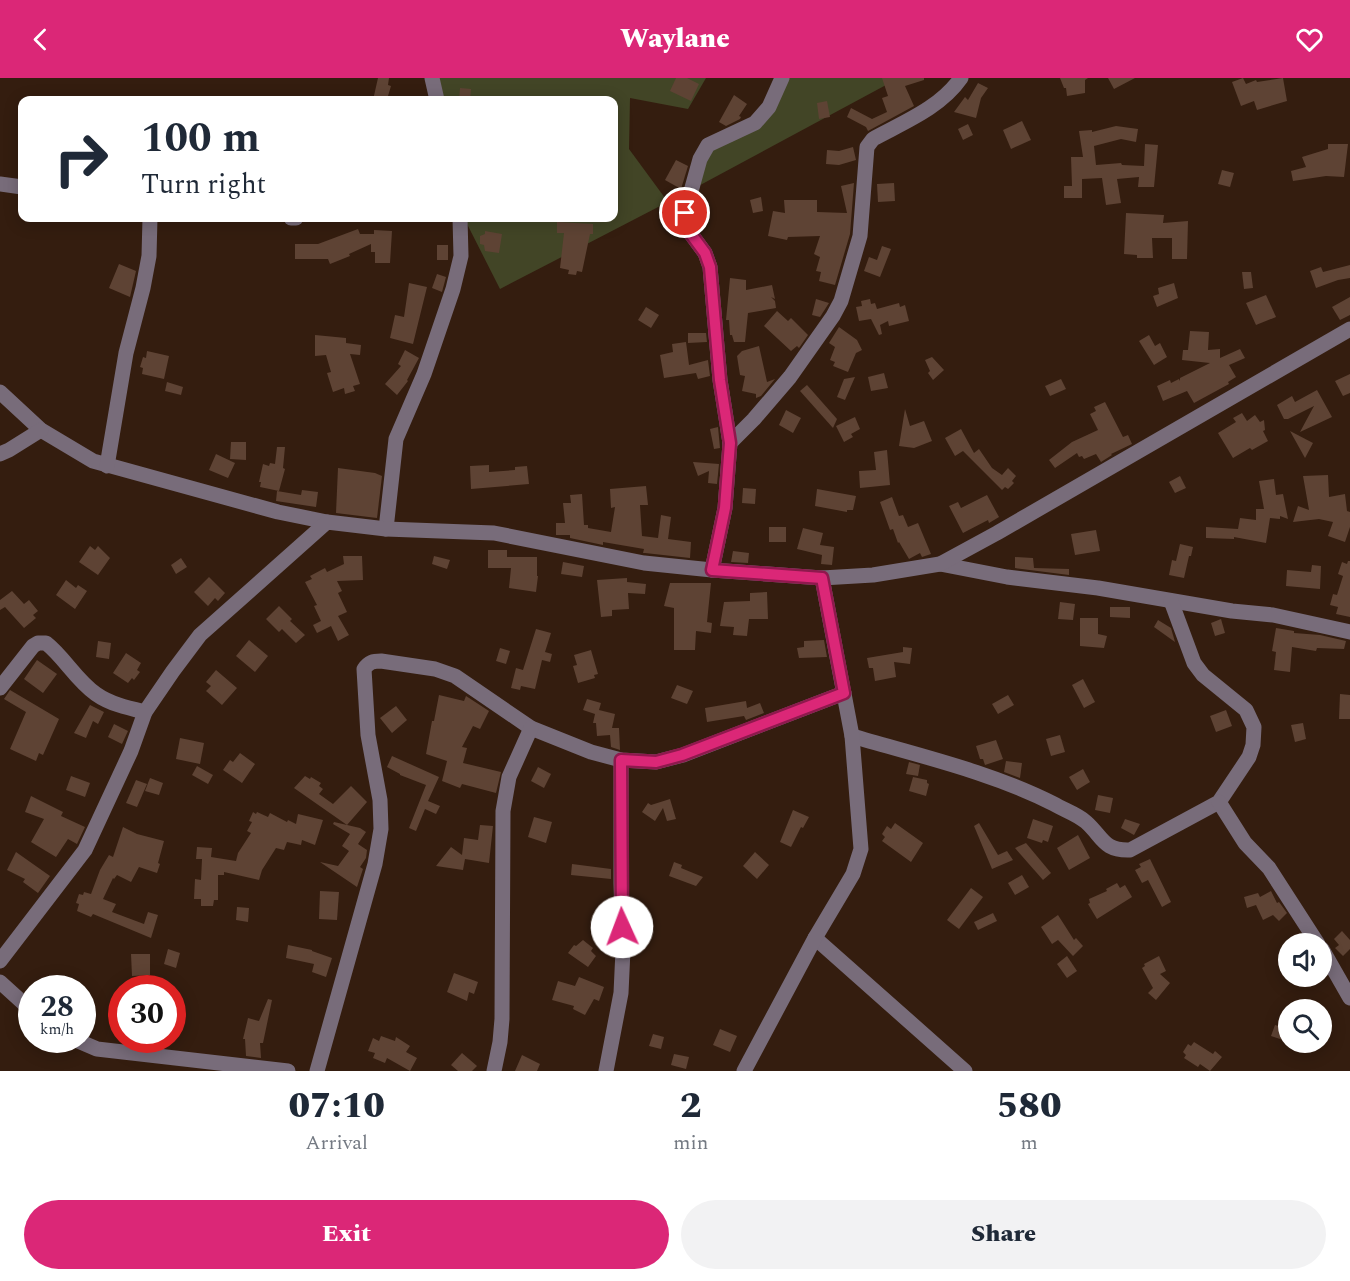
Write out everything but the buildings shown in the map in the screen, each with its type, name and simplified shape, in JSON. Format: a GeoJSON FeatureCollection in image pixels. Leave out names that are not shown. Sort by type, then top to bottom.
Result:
{"type":"FeatureCollection","features":[{"type":"Feature","properties":{"kind":"street"},"geometry":{"type":"LineString","coordinates":[[432,78],[436,96]]}},
{"type":"Feature","properties":{"kind":"street"},"geometry":{"type":"LineString","coordinates":[[712,570],[725,508],[730,443],[721,390],[710,267],[705,253],[691,234],[685,213],[700,159],[708,145],[755,123],[769,107],[782,78]]}},
{"type":"Feature","properties":{"kind":"street"},"geometry":{"type":"LineString","coordinates":[[730,443],[754,419],[790,376],[828,324],[841,301],[860,236],[867,147],[873,139],[938,103],[952,92],[961,78]]}},
{"type":"Feature","properties":{"kind":"street"},"geometry":{"type":"LineString","coordinates":[[0,184],[18,186]]}},
{"type":"Feature","properties":{"kind":"street"},"geometry":{"type":"LineString","coordinates":[[107,466],[126,353],[149,256],[150,222]]}},
{"type":"Feature","properties":{"kind":"street"},"geometry":{"type":"LineString","coordinates":[[386,529],[396,439],[424,374],[453,289],[461,256],[460,222]]}},
{"type":"Feature","properties":{"kind":"street"},"geometry":{"type":"LineString","coordinates":[[0,392],[41,430],[70,449],[107,466],[278,512],[327,522],[386,529],[494,533],[644,562],[712,570],[822,578],[873,575],[940,564],[1350,329]]}},
{"type":"Feature","properties":{"kind":"street"},"geometry":{"type":"LineString","coordinates":[[0,454],[41,430]]}},
{"type":"Feature","properties":{"kind":"street"},"geometry":{"type":"LineString","coordinates":[[0,960],[85,850],[131,751],[145,712],[200,635],[327,522]]}},
{"type":"Feature","properties":{"kind":"street"},"geometry":{"type":"LineString","coordinates":[[940,564],[1007,577],[1098,588],[1232,612],[1273,615],[1350,632]]}},
{"type":"Feature","properties":{"kind":"street"},"geometry":{"type":"LineString","coordinates":[[744,1071],[815,938],[853,874],[861,849],[852,736],[822,578]]}},
{"type":"Feature","properties":{"kind":"street"},"geometry":{"type":"LineString","coordinates":[[852,736],[980,773],[1042,798],[1085,821],[1107,846],[1118,850],[1130,850],[1219,801],[1249,757],[1253,745],[1254,727],[1246,710],[1203,675],[1194,663],[1171,601]]}},
{"type":"Feature","properties":{"kind":"street"},"geometry":{"type":"LineString","coordinates":[[0,688],[33,646],[46,643],[96,694],[115,704],[145,712]]}},
{"type":"Feature","properties":{"kind":"street"},"geometry":{"type":"LineString","coordinates":[[317,1071],[375,864],[381,829],[380,800],[368,735],[364,669],[373,661],[435,669],[455,676],[531,728],[591,752],[621,760],[656,762],[682,755],[844,693]]}},
{"type":"Feature","properties":{"kind":"street"},"geometry":{"type":"LineString","coordinates":[[494,1071],[502,1019],[503,811],[509,777],[531,728]]}},
{"type":"Feature","properties":{"kind":"street"},"geometry":{"type":"LineString","coordinates":[[606,1071],[621,993],[623,960],[621,760]]}},
{"type":"Feature","properties":{"kind":"street"},"geometry":{"type":"LineString","coordinates":[[1219,801],[1245,843],[1269,868],[1311,933]]}},
{"type":"Feature","properties":{"kind":"street"},"geometry":{"type":"LineString","coordinates":[[815,938],[965,1071]]}},
{"type":"Feature","properties":{"kind":"street"},"geometry":{"type":"LineString","coordinates":[[1332,966],[1350,998]]}},
{"type":"Feature","properties":{"kind":"street"},"geometry":{"type":"LineString","coordinates":[[0,982],[18,998]]}},
{"type":"Feature","properties":{"kind":"street"},"geometry":{"type":"LineString","coordinates":[[96,1048],[288,1071]]}},
{"type":"Feature","properties":{"kind":"green space"},"geometry":{"type":"Polygon","coordinates":[[[432,78],[706,78],[688,109],[630,98],[629,149],[665,198],[691,190],[500,289],[466,222],[618,222],[618,96],[436,96],[432,78]]]}},
{"type":"Feature","properties":{"kind":"green space"},"geometry":{"type":"Polygon","coordinates":[[[782,78],[899,78],[691,190],[700,159],[755,123],[782,78]]]}},
{"type":"Feature","properties":{"kind":"route"},"geometry":{"type":"LineString","coordinates":[[622,927],[621,760],[656,762],[682,755],[844,693],[822,578],[712,570],[725,508],[730,443],[722,401],[710,267],[705,253],[691,234],[685,213]]}}]}
